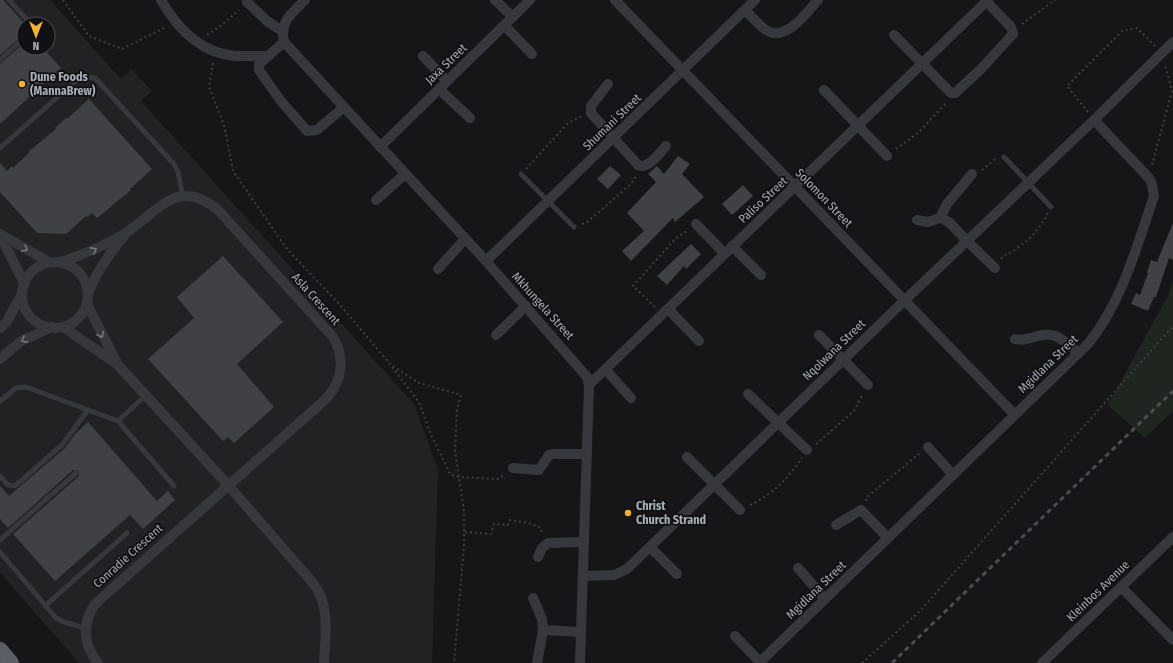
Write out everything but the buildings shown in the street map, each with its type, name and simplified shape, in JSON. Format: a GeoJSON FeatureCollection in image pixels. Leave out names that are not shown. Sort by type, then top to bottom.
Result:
{"type":"FeatureCollection","features":[{"type":"Feature","properties":{"kind":"highway"},"geometry":{"type":"LineString","coordinates":[[0,650],[12,663]]}},
{"type":"Feature","properties":{"kind":"street"},"geometry":{"type":"LineString","coordinates":[[161,0],[185,33],[215,52],[234,56],[269,56]]}},
{"type":"Feature","properties":{"kind":"street"},"geometry":{"type":"LineString","coordinates":[[306,0],[285,21],[282,31],[284,42],[259,64],[259,70],[280,100],[307,131],[317,130],[344,108]]}},
{"type":"Feature","properties":{"kind":"street"},"geometry":{"type":"LineString","coordinates":[[495,0],[513,17]]}},
{"type":"Feature","properties":{"kind":"street","name":"Jaxa Street"},"geometry":{"type":"LineString","coordinates":[[380,147],[530,0]]}},
{"type":"Feature","properties":{"kind":"street","name":"Solomon Street"},"geometry":{"type":"LineString","coordinates":[[615,0],[1015,415]]}},
{"type":"Feature","properties":{"kind":"street","name":"Shumani Street"},"geometry":{"type":"LineString","coordinates":[[486,261],[755,0]]}},
{"type":"Feature","properties":{"kind":"street"},"geometry":{"type":"LineString","coordinates":[[745,10],[766,30],[778,32],[788,30],[818,0]]}},
{"type":"Feature","properties":{"kind":"street"},"geometry":{"type":"LineString","coordinates":[[894,35],[921,65],[948,90],[954,93],[981,70],[1012,34],[1012,30],[986,1]]}},
{"type":"Feature","properties":{"kind":"street","name":"Paliso Street"},"geometry":{"type":"LineString","coordinates":[[589,385],[728,250],[859,127],[986,1]]}},
{"type":"Feature","properties":{"kind":"street"},"geometry":{"type":"LineString","coordinates":[[247,2],[267,21],[282,31]]}},
{"type":"Feature","properties":{"kind":"street"},"geometry":{"type":"LineString","coordinates":[[504,25],[532,54]]}},
{"type":"Feature","properties":{"kind":"street","name":"Mkhungela Street"},"geometry":{"type":"LineString","coordinates":[[284,42],[486,261],[587,377],[589,385],[580,663]]}},
{"type":"Feature","properties":{"kind":"street"},"geometry":{"type":"LineString","coordinates":[[1094,120],[1173,42]]}},
{"type":"Feature","properties":{"kind":"street"},"geometry":{"type":"LineString","coordinates":[[423,56],[447,81]]}},
{"type":"Feature","properties":{"kind":"street"},"geometry":{"type":"LineString","coordinates":[[608,84],[591,106],[591,113],[641,166],[650,163],[666,146]]}},
{"type":"Feature","properties":{"kind":"street"},"geometry":{"type":"LineString","coordinates":[[439,89],[470,118]]}},
{"type":"Feature","properties":{"kind":"street"},"geometry":{"type":"LineString","coordinates":[[824,90],[887,156]]}},
{"type":"Feature","properties":{"kind":"street","name":"Nqolwana Street"},"geometry":{"type":"LineString","coordinates":[[583,576],[618,575],[628,569],[905,300],[1030,183],[1094,120]]}},
{"type":"Feature","properties":{"kind":"street","name":"Mgidlana Street"},"geometry":{"type":"LineString","coordinates":[[760,662],[1079,353],[1099,331],[1111,310],[1135,253],[1154,196],[1152,184],[1149,178],[1094,120]]}},
{"type":"Feature","properties":{"kind":"street"},"geometry":{"type":"LineString","coordinates":[[376,200],[405,174]]}},
{"type":"Feature","properties":{"kind":"street"},"geometry":{"type":"LineString","coordinates":[[940,218],[947,204],[972,174]]}},
{"type":"Feature","properties":{"kind":"street","name":"Asla Crescent"},"geometry":{"type":"LineString","coordinates":[[60,262],[88,253],[126,233],[161,204],[175,198],[198,198],[219,210],[333,337],[341,358],[338,383],[327,398],[228,485]]}},
{"type":"Feature","properties":{"kind":"street"},"geometry":{"type":"LineString","coordinates":[[917,220],[928,222],[940,218],[949,222],[995,268]]}},
{"type":"Feature","properties":{"kind":"street"},"geometry":{"type":"LineString","coordinates":[[696,224],[761,275]]}},
{"type":"Feature","properties":{"kind":"street","name":"Asla Crescent"},"geometry":{"type":"LineString","coordinates":[[88,293],[96,274],[104,261],[126,233]]}},
{"type":"Feature","properties":{"kind":"street"},"geometry":{"type":"LineString","coordinates":[[0,235],[49,262]]}},
{"type":"Feature","properties":{"kind":"street"},"geometry":{"type":"LineString","coordinates":[[0,235],[24,283]]}},
{"type":"Feature","properties":{"kind":"street"},"geometry":{"type":"LineString","coordinates":[[438,269],[466,239]]}},
{"type":"Feature","properties":{"kind":"street"},"geometry":{"type":"LineString","coordinates":[[0,328],[6,323],[22,294],[24,283],[34,270],[49,262],[60,262],[71,266],[80,273],[86,282],[88,293],[87,304],[79,318],[63,327],[52,327],[41,324],[28,313],[22,294]]}},
{"type":"Feature","properties":{"kind":"street"},"geometry":{"type":"LineString","coordinates":[[87,304],[117,364]]}},
{"type":"Feature","properties":{"kind":"street"},"geometry":{"type":"LineString","coordinates":[[496,335],[526,306]]}},
{"type":"Feature","properties":{"kind":"street"},"geometry":{"type":"LineString","coordinates":[[665,312],[699,341]]}},
{"type":"Feature","properties":{"kind":"street"},"geometry":{"type":"LineString","coordinates":[[0,359],[21,341],[52,327]]}},
{"type":"Feature","properties":{"kind":"street"},"geometry":{"type":"LineString","coordinates":[[63,327],[117,364],[228,485],[313,583],[321,595],[326,614],[324,663]]}},
{"type":"Feature","properties":{"kind":"street"},"geometry":{"type":"LineString","coordinates":[[1015,339],[1025,340],[1044,334],[1053,334],[1079,353]]}},
{"type":"Feature","properties":{"kind":"street"},"geometry":{"type":"LineString","coordinates":[[819,335],[844,359],[868,386]]}},
{"type":"Feature","properties":{"kind":"street"},"geometry":{"type":"LineString","coordinates":[[606,370],[631,398]]}},
{"type":"Feature","properties":{"kind":"street"},"geometry":{"type":"LineString","coordinates":[[748,394],[807,450]]}},
{"type":"Feature","properties":{"kind":"street"},"geometry":{"type":"LineString","coordinates":[[928,447],[953,475]]}},
{"type":"Feature","properties":{"kind":"street"},"geometry":{"type":"LineString","coordinates":[[513,468],[539,470],[549,456],[554,454],[587,454]]}},
{"type":"Feature","properties":{"kind":"street"},"geometry":{"type":"LineString","coordinates":[[687,457],[740,510]]}},
{"type":"Feature","properties":{"kind":"street","name":"Conradie Crescent"},"geometry":{"type":"LineString","coordinates":[[85,628],[90,611],[101,598],[228,485]]}},
{"type":"Feature","properties":{"kind":"street"},"geometry":{"type":"LineString","coordinates":[[836,526],[858,511],[863,511],[888,538]]}},
{"type":"Feature","properties":{"kind":"street","name":"Kleinbos Avenue"},"geometry":{"type":"LineString","coordinates":[[1042,663],[1173,537]]}},
{"type":"Feature","properties":{"kind":"street"},"geometry":{"type":"LineString","coordinates":[[538,557],[545,544],[551,542],[584,542]]}},
{"type":"Feature","properties":{"kind":"street"},"geometry":{"type":"LineString","coordinates":[[650,547],[677,574]]}},
{"type":"Feature","properties":{"kind":"street"},"geometry":{"type":"LineString","coordinates":[[798,568],[825,599]]}},
{"type":"Feature","properties":{"kind":"street"},"geometry":{"type":"LineString","coordinates":[[1121,587],[1173,640]]}},
{"type":"Feature","properties":{"kind":"street"},"geometry":{"type":"LineString","coordinates":[[533,598],[542,620],[544,630],[537,663]]}},
{"type":"Feature","properties":{"kind":"street"},"geometry":{"type":"LineString","coordinates":[[85,628],[88,646],[98,663]]}},
{"type":"Feature","properties":{"kind":"street"},"geometry":{"type":"LineString","coordinates":[[544,630],[581,632]]}},
{"type":"Feature","properties":{"kind":"street"},"geometry":{"type":"LineString","coordinates":[[735,636],[760,662]]}},
{"type":"Feature","properties":{"kind":"lane"},"geometry":{"type":"LineString","coordinates":[[9,0],[24,16]]}},
{"type":"Feature","properties":{"kind":"lane"},"geometry":{"type":"LineString","coordinates":[[0,60],[16,45]]}},
{"type":"Feature","properties":{"kind":"lane"},"geometry":{"type":"LineString","coordinates":[[0,148],[78,78],[95,78],[174,164],[178,172],[183,197]]}},
{"type":"Feature","properties":{"kind":"lane"},"geometry":{"type":"LineString","coordinates":[[1004,157],[1051,207]]}},
{"type":"Feature","properties":{"kind":"lane"},"geometry":{"type":"LineString","coordinates":[[522,174],[574,227]]}},
{"type":"Feature","properties":{"kind":"lane"},"geometry":{"type":"LineString","coordinates":[[0,401],[16,388],[23,387],[118,421],[174,486]]}},
{"type":"Feature","properties":{"kind":"lane"},"geometry":{"type":"LineString","coordinates":[[118,421],[145,396]]}},
{"type":"Feature","properties":{"kind":"lane"},"geometry":{"type":"LineString","coordinates":[[0,476],[8,485],[15,486],[62,445],[88,410]]}},
{"type":"Feature","properties":{"kind":"lane"},"geometry":{"type":"LineString","coordinates":[[0,540],[76,473]]}},
{"type":"Feature","properties":{"kind":"lane"},"geometry":{"type":"LineString","coordinates":[[45,606],[127,533]]}},
{"type":"Feature","properties":{"kind":"lane"},"geometry":{"type":"LineString","coordinates":[[0,552],[56,618],[85,628]]}},
{"type":"Feature","properties":{"kind":"path"},"geometry":{"type":"LineString","coordinates":[[63,0],[89,36],[122,49],[176,22]]}},
{"type":"Feature","properties":{"kind":"path"},"geometry":{"type":"LineString","coordinates":[[1012,30],[1034,17],[1055,0]]}},
{"type":"Feature","properties":{"kind":"path"},"geometry":{"type":"LineString","coordinates":[[197,42],[222,25],[247,2]]}},
{"type":"Feature","properties":{"kind":"path"},"geometry":{"type":"LineString","coordinates":[[215,52],[209,87],[224,125],[233,171],[287,249],[340,305],[391,365],[419,402],[431,435],[450,474],[458,477],[499,479],[513,468]]}},
{"type":"Feature","properties":{"kind":"path"},"geometry":{"type":"LineString","coordinates":[[887,156],[918,133],[937,114],[954,93]]}},
{"type":"Feature","properties":{"kind":"path"},"geometry":{"type":"LineString","coordinates":[[522,174],[568,123],[591,113]]}},
{"type":"Feature","properties":{"kind":"path"},"geometry":{"type":"LineString","coordinates":[[972,174],[977,174],[1000,155],[1004,157]]}},
{"type":"Feature","properties":{"kind":"path"},"geometry":{"type":"LineString","coordinates":[[574,227],[587,222],[631,184],[641,166]]}},
{"type":"Feature","properties":{"kind":"path"},"geometry":{"type":"LineString","coordinates":[[995,268],[1004,255],[1022,244],[1041,228],[1051,207]]}},
{"type":"Feature","properties":{"kind":"path"},"geometry":{"type":"LineString","coordinates":[[665,312],[633,286],[675,239],[696,224]]}},
{"type":"Feature","properties":{"kind":"path"},"geometry":{"type":"LineString","coordinates":[[862,663],[920,611],[1173,326]]}},
{"type":"Feature","properties":{"kind":"path"},"geometry":{"type":"LineString","coordinates":[[391,365],[419,383],[460,395],[457,409],[455,451],[464,511],[464,532],[454,663]]}},
{"type":"Feature","properties":{"kind":"path"},"geometry":{"type":"LineString","coordinates":[[740,510],[761,500],[790,476],[807,450],[818,444],[854,411],[868,386]]}},
{"type":"Feature","properties":{"kind":"path"},"geometry":{"type":"LineString","coordinates":[[863,511],[867,497],[904,465],[928,447]]}},
{"type":"Feature","properties":{"kind":"path"},"geometry":{"type":"LineString","coordinates":[[464,532],[491,534],[494,524],[508,525],[510,520],[529,523],[541,528],[545,544]]}},
{"type":"Feature","properties":{"kind":"shaded area"},"geometry":{"type":"Polygon","coordinates":[[[0,0],[50,0],[121,79],[131,69],[152,91],[141,101],[414,404],[438,470],[432,663],[79,663],[0,573],[0,0]]]}},
{"type":"Feature","properties":{"kind":"shaded area"},"geometry":{"type":"Polygon","coordinates":[[[1173,281],[1173,411],[1145,438],[1108,405],[1167,297],[1173,281]]]}},
{"type":"Feature","properties":{"kind":"railway"},"geometry":{"type":"LineString","coordinates":[[892,663],[1173,391]]}},
{"type":"Feature","properties":{"kind":"place","name":"Dune Foods (MannaBrew)"},"geometry":{"type":"Point","coordinates":[22,84]}},
{"type":"Feature","properties":{"kind":"place","name":"Christ Church Strand"},"geometry":{"type":"Point","coordinates":[628,513]}}]}
